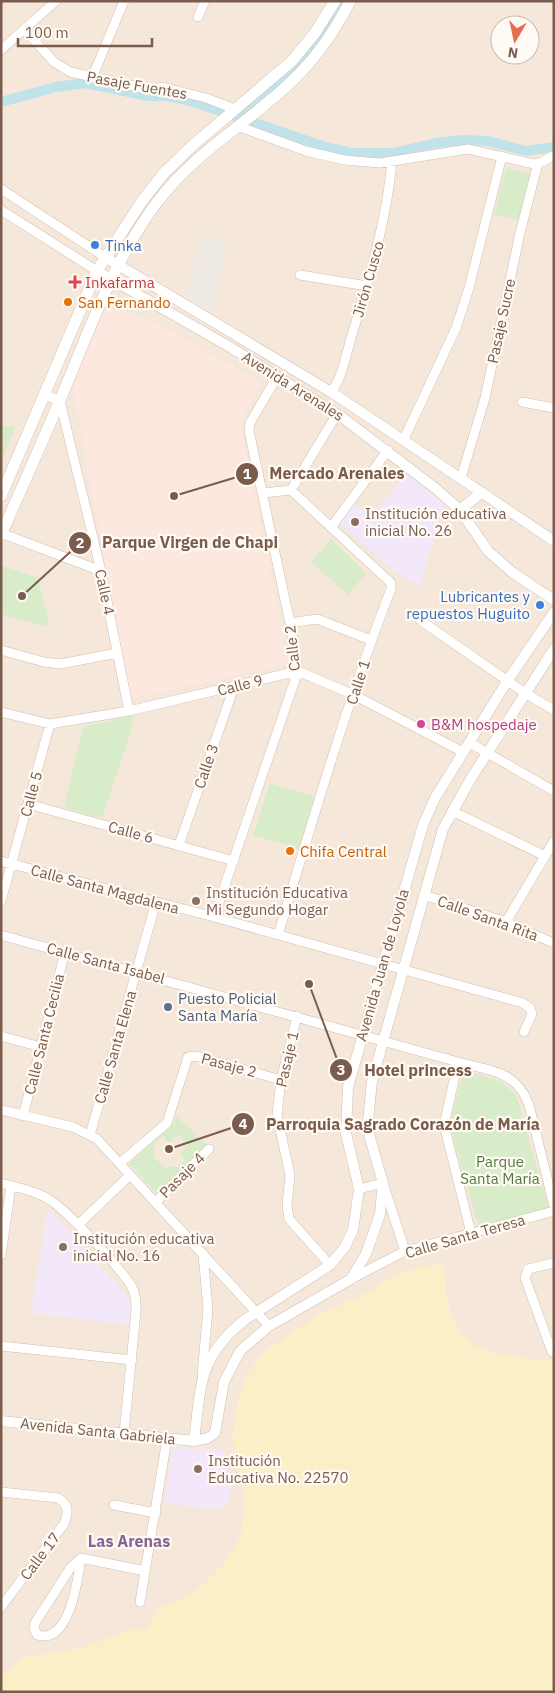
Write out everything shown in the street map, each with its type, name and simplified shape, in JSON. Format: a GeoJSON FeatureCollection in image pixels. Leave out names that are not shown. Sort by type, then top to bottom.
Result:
{"type":"FeatureCollection","features":[{"type":"Feature","properties":{"kind":"main road"},"geometry":{"type":"LineString","coordinates":[[1,496],[46,395],[97,271],[105,258],[164,174],[235,109],[292,61],[315,33],[334,1]]}},
{"type":"Feature","properties":{"kind":"main road"},"geometry":{"type":"LineString","coordinates":[[2,533],[60,401],[110,279],[147,216],[170,187],[198,158],[291,82],[307,66],[328,40],[350,1]]}},
{"type":"Feature","properties":{"kind":"street"},"geometry":{"type":"LineString","coordinates":[[1,50],[26,30],[56,1]]}},
{"type":"Feature","properties":{"kind":"street"},"geometry":{"type":"LineString","coordinates":[[92,78],[124,1]]}},
{"type":"Feature","properties":{"kind":"street"},"geometry":{"type":"LineString","coordinates":[[198,17],[205,1]]}},
{"type":"Feature","properties":{"kind":"street","name":"Pasaje Fuentes"},"geometry":{"type":"LineString","coordinates":[[26,30],[54,62],[78,75],[153,90],[162,87],[206,98],[235,109]]}},
{"type":"Feature","properties":{"kind":"street"},"geometry":{"type":"LineString","coordinates":[[238,126],[324,156],[344,160],[392,162],[461,150],[502,156],[522,162],[538,163],[554,155]]}},
{"type":"Feature","properties":{"kind":"street"},"geometry":{"type":"LineString","coordinates":[[404,439],[456,328],[469,288],[502,156]]}},
{"type":"Feature","properties":{"kind":"street","name":"Jirón Cusco"},"geometry":{"type":"LineString","coordinates":[[331,392],[337,383],[367,286],[385,219],[392,162]]}},
{"type":"Feature","properties":{"kind":"street","name":"Pasaje Sucre"},"geometry":{"type":"LineString","coordinates":[[461,478],[485,398],[520,233],[538,163]]}},
{"type":"Feature","properties":{"kind":"street","name":"Avenida Arenales"},"geometry":{"type":"LineString","coordinates":[[1,189],[105,258],[230,330],[331,392],[481,492],[553,537]]}},
{"type":"Feature","properties":{"kind":"street","name":"Avenida Arenales"},"geometry":{"type":"LineString","coordinates":[[1,210],[110,279],[277,377],[336,414],[388,450],[460,510],[492,555],[513,573],[554,600]]}},
{"type":"Feature","properties":{"kind":"street"},"geometry":{"type":"LineString","coordinates":[[300,275],[367,286]]}},
{"type":"Feature","properties":{"kind":"street","name":"Calle 2"},"geometry":{"type":"LineString","coordinates":[[214,917],[298,671],[266,493],[249,427],[277,377]]}},
{"type":"Feature","properties":{"kind":"street"},"geometry":{"type":"LineString","coordinates":[[46,395],[60,401]]}},
{"type":"Feature","properties":{"kind":"street","name":"Calle 4"},"geometry":{"type":"LineString","coordinates":[[60,401],[101,571],[129,711]]}},
{"type":"Feature","properties":{"kind":"street"},"geometry":{"type":"LineString","coordinates":[[522,402],[554,408]]}},
{"type":"Feature","properties":{"kind":"street"},"geometry":{"type":"LineString","coordinates":[[266,493],[291,490],[336,414]]}},
{"type":"Feature","properties":{"kind":"street"},"geometry":{"type":"LineString","coordinates":[[332,526],[388,450]]}},
{"type":"Feature","properties":{"kind":"street","name":"Calle 1"},"geometry":{"type":"LineString","coordinates":[[278,935],[328,768],[391,589],[391,583],[332,526],[291,490]]}},
{"type":"Feature","properties":{"kind":"street"},"geometry":{"type":"LineString","coordinates":[[460,510],[481,492]]}},
{"type":"Feature","properties":{"kind":"street"},"geometry":{"type":"LineString","coordinates":[[2,533],[101,571]]}},
{"type":"Feature","properties":{"kind":"street","name":"Avenida Juan de Loyola"},"geometry":{"type":"LineString","coordinates":[[194,1441],[202,1375],[224,1338],[255,1313],[330,1265],[345,1247],[353,1230],[359,1189],[348,1150],[346,1111],[352,1070],[423,825],[435,798],[463,752],[508,680],[554,612]]}},
{"type":"Feature","properties":{"kind":"street"},"geometry":{"type":"LineString","coordinates":[[290,623],[317,619],[372,640]]}},
{"type":"Feature","properties":{"kind":"street"},"geometry":{"type":"LineString","coordinates":[[420,620],[525,693],[554,710]]}},
{"type":"Feature","properties":{"kind":"street","name":"Avenida Juan de Loyola"},"geometry":{"type":"LineString","coordinates":[[351,1279],[372,1241],[380,1214],[383,1183],[370,1138],[368,1107],[372,1081],[443,829],[452,811],[554,649]]}},
{"type":"Feature","properties":{"kind":"street"},"geometry":{"type":"LineString","coordinates":[[1,650],[44,662],[60,664],[117,653]]}},
{"type":"Feature","properties":{"kind":"street"},"geometry":{"type":"LineString","coordinates":[[298,671],[354,695],[463,752]]}},
{"type":"Feature","properties":{"kind":"street","name":"Calle 9"},"geometry":{"type":"LineString","coordinates":[[1,712],[50,724],[129,711],[298,671]]}},
{"type":"Feature","properties":{"kind":"street","name":"Calle 3"},"geometry":{"type":"LineString","coordinates":[[179,846],[234,687]]}},
{"type":"Feature","properties":{"kind":"street","name":"Calle 5"},"geometry":{"type":"LineString","coordinates":[[1,901],[50,724]]}},
{"type":"Feature","properties":{"kind":"street"},"geometry":{"type":"LineString","coordinates":[[470,743],[554,791]]}},
{"type":"Feature","properties":{"kind":"street","name":"Calle 6"},"geometry":{"type":"LineString","coordinates":[[28,804],[234,861]]}},
{"type":"Feature","properties":{"kind":"street"},"geometry":{"type":"LineString","coordinates":[[452,811],[545,856]]}},
{"type":"Feature","properties":{"kind":"street"},"geometry":{"type":"LineString","coordinates":[[506,922],[554,841]]}},
{"type":"Feature","properties":{"kind":"street","name":"Calle Santa Magdalena"},"geometry":{"type":"LineString","coordinates":[[1,861],[214,917],[523,1003],[530,1008],[532,1014],[524,1032]]}},
{"type":"Feature","properties":{"kind":"street","name":"Calle Santa Rita"},"geometry":{"type":"LineString","coordinates":[[424,895],[506,922],[551,942]]}},
{"type":"Feature","properties":{"kind":"street","name":"Calle Santa Elena"},"geometry":{"type":"LineString","coordinates":[[90,1135],[156,902]]}},
{"type":"Feature","properties":{"kind":"street","name":"Calle Santa Isabel"},"geometry":{"type":"LineString","coordinates":[[1,935],[297,1016],[512,1079],[522,1089],[528,1105],[554,1206]]}},
{"type":"Feature","properties":{"kind":"street","name":"Calle Santa Cecilia"},"geometry":{"type":"LineString","coordinates":[[23,1116],[66,952]]}},
{"type":"Feature","properties":{"kind":"street","name":"Pasaje 1"},"geometry":{"type":"LineString","coordinates":[[297,1016],[281,1080],[277,1115],[290,1175],[287,1205],[289,1219],[330,1265]]}},
{"type":"Feature","properties":{"kind":"street"},"geometry":{"type":"LineString","coordinates":[[1,1036],[41,1047]]}},
{"type":"Feature","properties":{"kind":"street","name":"Pasaje 2"},"geometry":{"type":"LineString","coordinates":[[120,1163],[167,1123],[173,1110],[188,1057],[196,1056],[281,1080]]}},
{"type":"Feature","properties":{"kind":"street"},"geometry":{"type":"LineString","coordinates":[[458,1062],[444,1125],[471,1233]]}},
{"type":"Feature","properties":{"kind":"street"},"geometry":{"type":"LineString","coordinates":[[1,1110],[72,1127],[90,1135],[120,1163],[255,1313],[269,1326]]}},
{"type":"Feature","properties":{"kind":"street","name":"Pasaje 4"},"geometry":{"type":"LineString","coordinates":[[156,1202],[208,1149]]}},
{"type":"Feature","properties":{"kind":"street"},"geometry":{"type":"LineString","coordinates":[[78,1225],[130,1175]]}},
{"type":"Feature","properties":{"kind":"street"},"geometry":{"type":"LineString","coordinates":[[1,1183],[44,1196],[78,1225],[126,1280],[134,1293],[136,1311],[124,1434]]}},
{"type":"Feature","properties":{"kind":"street"},"geometry":{"type":"LineString","coordinates":[[359,1189],[383,1183],[405,1251]]}},
{"type":"Feature","properties":{"kind":"street"},"geometry":{"type":"LineString","coordinates":[[1,1255],[11,1186]]}},
{"type":"Feature","properties":{"kind":"street","name":"Calle Santa Teresa"},"geometry":{"type":"LineString","coordinates":[[351,1279],[405,1251],[554,1211]]}},
{"type":"Feature","properties":{"kind":"street"},"geometry":{"type":"LineString","coordinates":[[202,1375],[208,1308],[203,1254]]}},
{"type":"Feature","properties":{"kind":"street"},"geometry":{"type":"LineString","coordinates":[[552,1352],[525,1278],[528,1269],[554,1263]]}},
{"type":"Feature","properties":{"kind":"street"},"geometry":{"type":"LineString","coordinates":[[194,1441],[208,1438],[215,1433],[221,1396],[230,1368],[240,1352],[269,1326],[351,1279]]}},
{"type":"Feature","properties":{"kind":"street"},"geometry":{"type":"LineString","coordinates":[[1,1346],[132,1360]]}},
{"type":"Feature","properties":{"kind":"street","name":"Avenida Santa Gabriela"},"geometry":{"type":"LineString","coordinates":[[1,1421],[194,1441]]}},
{"type":"Feature","properties":{"kind":"street"},"geometry":{"type":"LineString","coordinates":[[140,1602],[167,1439]]}},
{"type":"Feature","properties":{"kind":"street","name":"Calle 17"},"geometry":{"type":"LineString","coordinates":[[1,1492],[58,1498],[65,1502],[68,1509],[64,1524],[1,1607]]}},
{"type":"Feature","properties":{"kind":"street"},"geometry":{"type":"LineString","coordinates":[[114,1505],[156,1512]]}},
{"type":"Feature","properties":{"kind":"street"},"geometry":{"type":"LineString","coordinates":[[82,1558],[145,1571]]}},
{"type":"Feature","properties":{"kind":"street"},"geometry":{"type":"LineString","coordinates":[[82,1558],[76,1592],[67,1616],[56,1631],[43,1636],[37,1635],[35,1623],[71,1567],[82,1558]]}},
{"type":"Feature","properties":{"kind":"shaded area"},"geometry":{"type":"Polygon","coordinates":[[[1,1],[554,1],[554,1692],[1,1692],[1,1]]]}},
{"type":"Feature","properties":{"kind":"shaded area"},"geometry":{"type":"Polygon","coordinates":[[[201,235],[228,240],[212,311],[186,297],[201,235]]]}},
{"type":"Feature","properties":{"kind":"shaded area"},"geometry":{"type":"Polygon","coordinates":[[[101,301],[105,308],[131,313],[161,326],[262,383],[240,423],[289,664],[129,699],[74,390],[101,301]]]}},
{"type":"Feature","properties":{"kind":"shaded area"},"geometry":{"type":"Polygon","coordinates":[[[406,474],[444,504],[420,586],[399,575],[339,523],[355,504],[372,517],[406,474]]]}},
{"type":"Feature","properties":{"kind":"shaded area","name":"Institución educativa inicial No. 16"},"geometry":{"type":"Polygon","coordinates":[[[47,1211],[56,1217],[128,1297],[132,1308],[130,1325],[31,1313],[47,1211]]]}},
{"type":"Feature","properties":{"kind":"shaded area","name":"Institución Educativa No. 22570"},"geometry":{"type":"Polygon","coordinates":[[[173,1447],[223,1450],[231,1487],[229,1500],[217,1510],[164,1503],[173,1447]]]}},
{"type":"Feature","properties":{"kind":"green space"},"geometry":{"type":"Polygon","coordinates":[[[506,168],[531,174],[520,221],[494,214],[506,168]]]}},
{"type":"Feature","properties":{"kind":"green space"},"geometry":{"type":"Polygon","coordinates":[[[1,426],[16,426],[1,462],[1,426]]]}},
{"type":"Feature","properties":{"kind":"green space"},"geometry":{"type":"Polygon","coordinates":[[[331,539],[366,573],[348,595],[311,562],[331,539]]]}},
{"type":"Feature","properties":{"kind":"green space"},"geometry":{"type":"Polygon","coordinates":[[[1,565],[38,578],[50,627],[1,615],[1,565]]]}},
{"type":"Feature","properties":{"kind":"green space"},"geometry":{"type":"Polygon","coordinates":[[[134,715],[128,740],[102,818],[64,808],[83,727],[134,715]]]}},
{"type":"Feature","properties":{"kind":"green space"},"geometry":{"type":"Polygon","coordinates":[[[270,783],[315,797],[299,849],[253,835],[270,783]]]}},
{"type":"Feature","properties":{"kind":"green space","name":"Parque Santa María"},"geometry":{"type":"Polygon","coordinates":[[[464,1071],[501,1081],[516,1095],[549,1209],[479,1228],[451,1130],[453,1111],[464,1071]]]}},
{"type":"Feature","properties":{"kind":"green space"},"geometry":{"type":"Polygon","coordinates":[[[176,1116],[208,1145],[158,1195],[129,1163],[174,1123],[176,1116]],[[178,1134],[169,1143],[163,1136],[154,1144],[154,1157],[166,1169],[170,1166],[178,1167],[185,1160],[180,1154],[188,1145],[178,1134]]]}},
{"type":"Feature","properties":{"kind":"sand"},"geometry":{"type":"Polygon","coordinates":[[[443,1264],[450,1310],[461,1334],[467,1340],[485,1350],[497,1353],[521,1358],[554,1361],[554,1692],[1,1692],[1,1676],[23,1658],[81,1648],[132,1630],[146,1630],[159,1608],[186,1597],[204,1584],[225,1563],[241,1534],[245,1502],[232,1438],[238,1400],[248,1373],[265,1351],[321,1314],[368,1292],[395,1275],[424,1266],[443,1264]]]}},
{"type":"Feature","properties":{"kind":"waterway"},"geometry":{"type":"LineString","coordinates":[[236,117],[281,78],[308,51],[320,36],[341,1]]}},
{"type":"Feature","properties":{"kind":"waterway"},"geometry":{"type":"LineString","coordinates":[[1,102],[56,87],[86,83],[148,96],[167,96],[191,101],[325,147],[352,153],[393,153],[436,143],[464,140],[488,141],[526,151],[554,147]]}},
{"type":"Feature","properties":{"kind":"place","name":"Tinka"},"geometry":{"type":"Point","coordinates":[95,245]}},
{"type":"Feature","properties":{"kind":"place","name":"Inkafarma"},"geometry":{"type":"Point","coordinates":[75,282]}},
{"type":"Feature","properties":{"kind":"place","name":"San Fernando"},"geometry":{"type":"Point","coordinates":[68,302]}},
{"type":"Feature","properties":{"kind":"place","name":"Mercado Arenales"},"geometry":{"type":"Point","coordinates":[174,496]}},
{"type":"Feature","properties":{"kind":"place","name":"Institución educativa inicial No. 26"},"geometry":{"type":"Point","coordinates":[355,522]}},
{"type":"Feature","properties":{"kind":"place","name":"Parque Virgen de Chapi"},"geometry":{"type":"Point","coordinates":[22,596]}},
{"type":"Feature","properties":{"kind":"place","name":"Lubricantes y repuestos Huguito"},"geometry":{"type":"Point","coordinates":[540,605]}},
{"type":"Feature","properties":{"kind":"place","name":"B&M hospedaje"},"geometry":{"type":"Point","coordinates":[421,724]}},
{"type":"Feature","properties":{"kind":"place","name":"Chifa Central"},"geometry":{"type":"Point","coordinates":[290,851]}},
{"type":"Feature","properties":{"kind":"place","name":"Institución Educativa Mi Segundo Hogar"},"geometry":{"type":"Point","coordinates":[196,901]}},
{"type":"Feature","properties":{"kind":"place","name":"Hotel princess"},"geometry":{"type":"Point","coordinates":[309,984]}},
{"type":"Feature","properties":{"kind":"place","name":"Puesto Policial Santa María"},"geometry":{"type":"Point","coordinates":[168,1007]}},
{"type":"Feature","properties":{"kind":"place","name":"Parroquia Sagrado Corazón de María"},"geometry":{"type":"Point","coordinates":[169,1149]}},
{"type":"Feature","properties":{"kind":"place","name":"Institución educativa inicial No. 16"},"geometry":{"type":"Point","coordinates":[63,1247]}},
{"type":"Feature","properties":{"kind":"place","name":"Institución Educativa No. 22570"},"geometry":{"type":"Point","coordinates":[198,1469]}},
{"type":"Feature","properties":{"kind":"district","name":"Las Arenas"},"geometry":{"type":"Point","coordinates":[129,1541]}}]}
